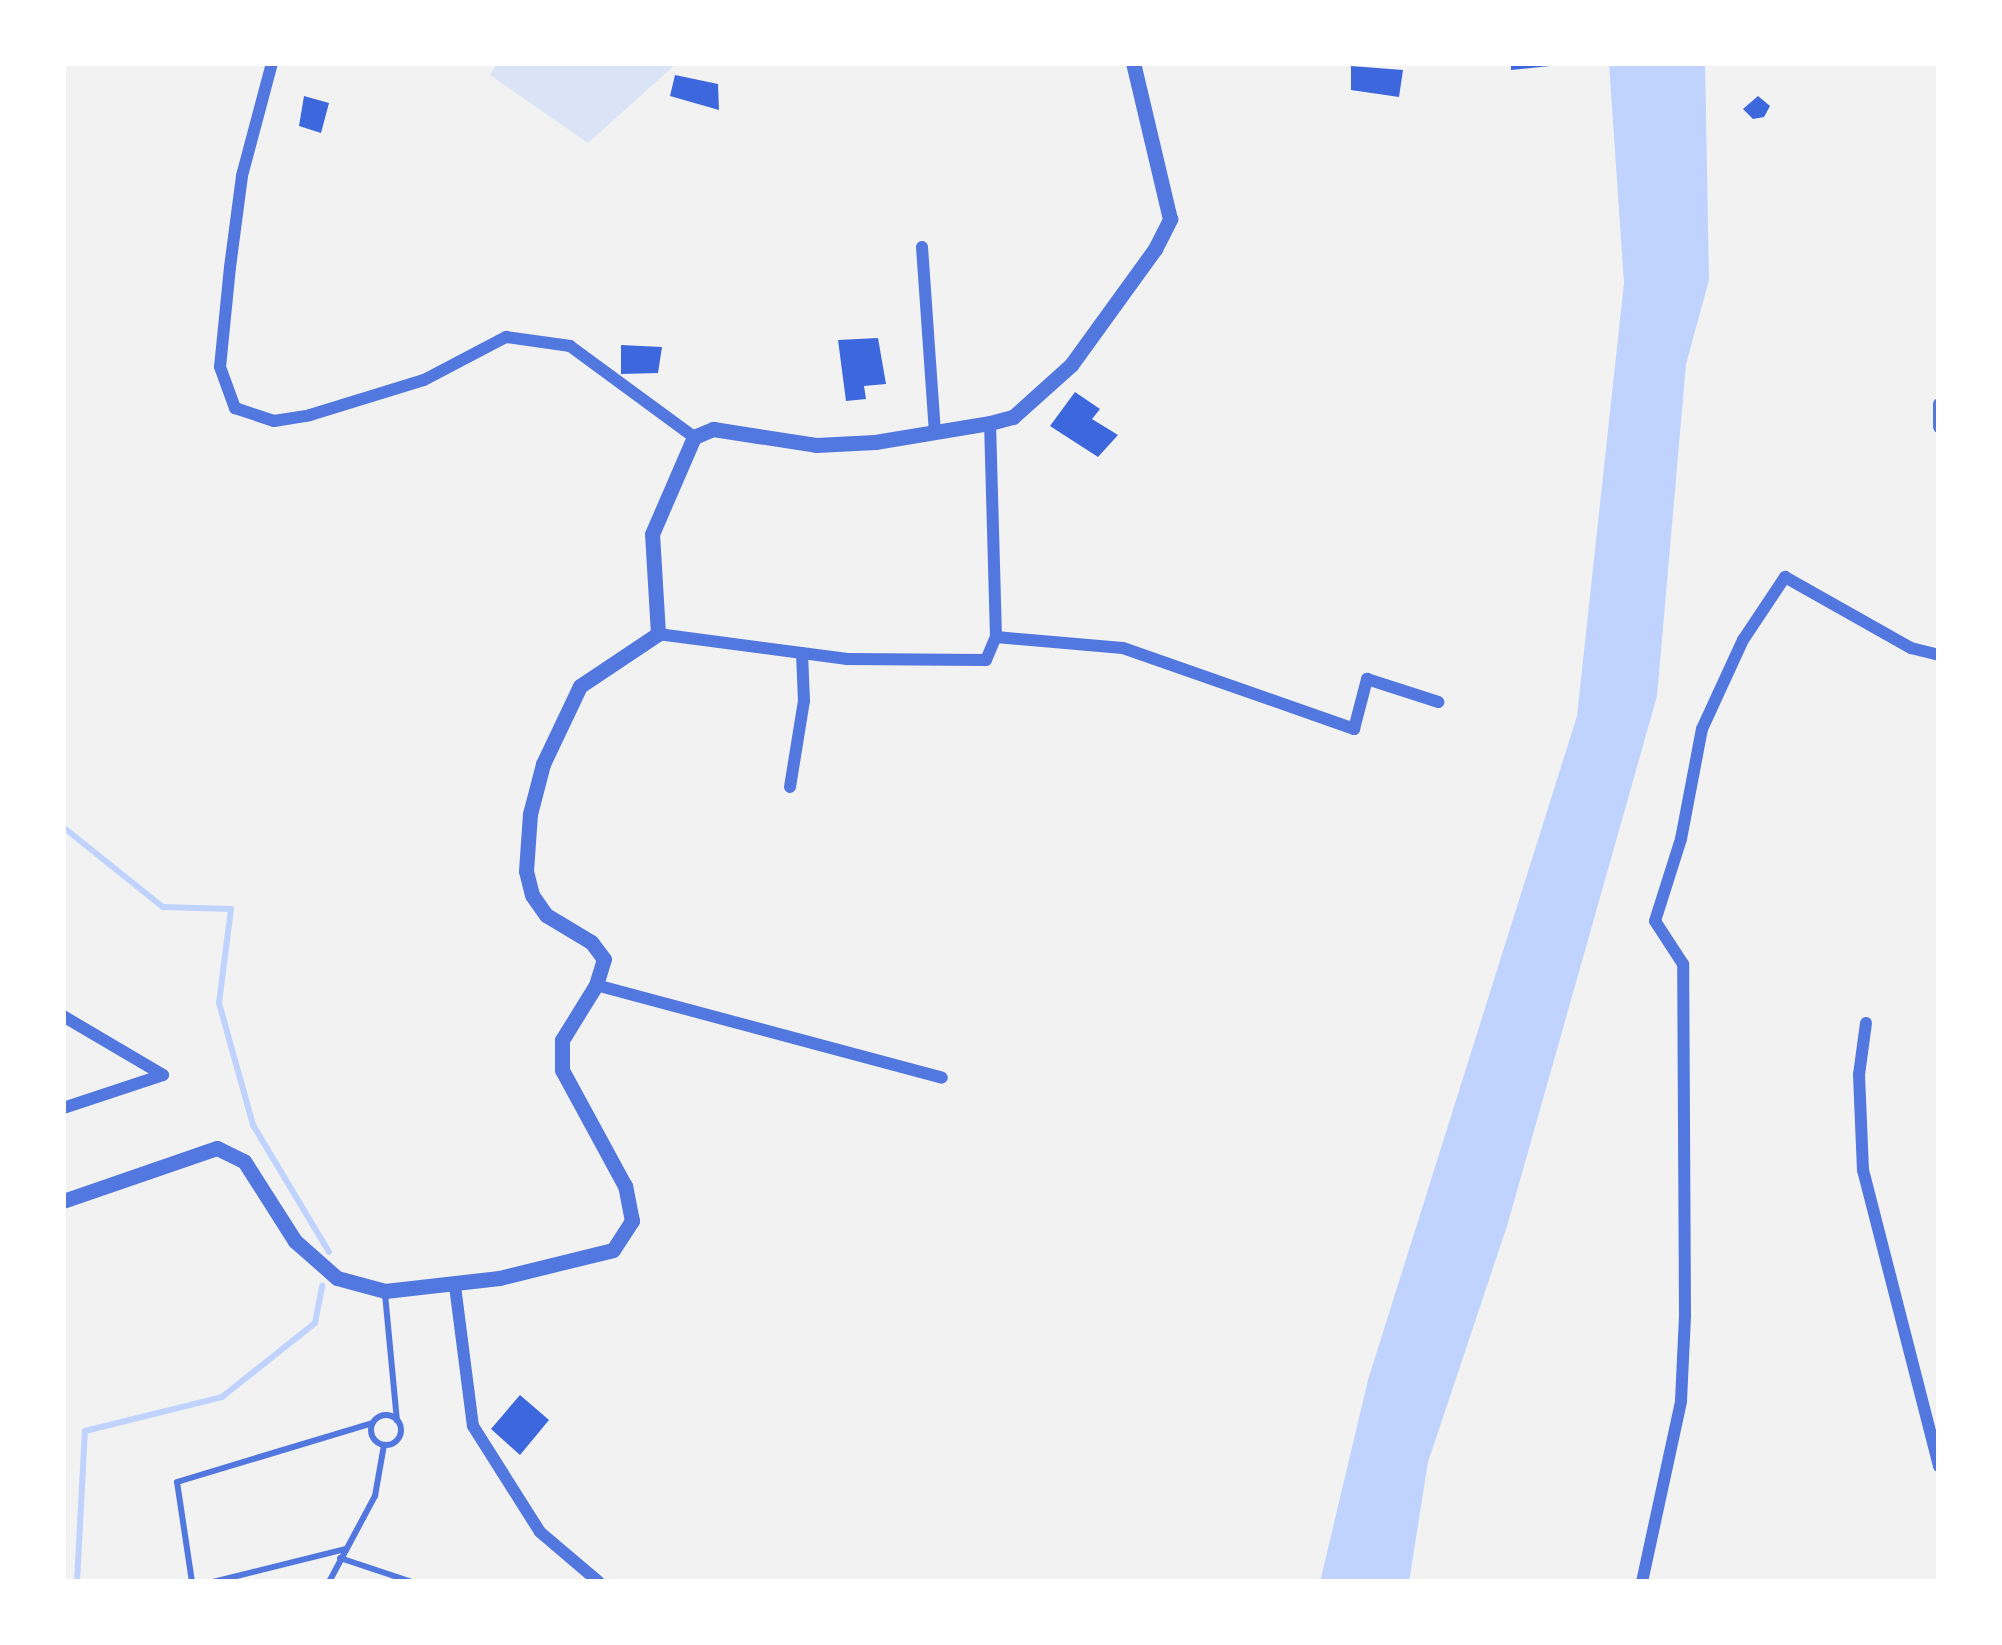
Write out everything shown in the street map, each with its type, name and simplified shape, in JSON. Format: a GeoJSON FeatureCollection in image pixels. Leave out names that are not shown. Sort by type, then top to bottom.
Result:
{"type":"FeatureCollection","features":[{"type":"Feature","properties":{"kind":"street"},"geometry":{"type":"LineString","coordinates":[[272,63],[242,176],[230,267],[220,367],[235,408],[274,421],[310,415],[424,380],[506,337],[570,346],[694,437]]}},
{"type":"Feature","properties":{"kind":"street"},"geometry":{"type":"LineString","coordinates":[[658,634],[652,534],[694,437],[713,429],[816,445],[990,423],[1013,417],[1071,364],[1142,268],[1170,219],[1132,63]]}},
{"type":"Feature","properties":{"kind":"street"},"geometry":{"type":"LineString","coordinates":[[922,247],[935,432]]}},
{"type":"Feature","properties":{"kind":"street"},"geometry":{"type":"LineString","coordinates":[[1939,404],[1939,427]]}},
{"type":"Feature","properties":{"kind":"street"},"geometry":{"type":"LineString","coordinates":[[63,1201],[217,1148],[244,1161],[295,1241],[337,1278],[385,1291],[455,1286],[613,1250],[632,1221],[625,1186],[562,1070],[562,1040],[596,986],[604,959],[591,942],[546,915],[532,895],[526,871],[530,814],[543,764],[580,686],[658,634],[916,663],[986,660],[996,637],[990,423]]}},
{"type":"Feature","properties":{"kind":"street"},"geometry":{"type":"LineString","coordinates":[[1642,1582],[1681,1401],[1685,1316],[1683,964],[1655,921],[1681,839],[1702,729],[1743,640],[1785,577],[1911,648],[1939,656]]}},
{"type":"Feature","properties":{"kind":"street"},"geometry":{"type":"LineString","coordinates":[[996,637],[1123,648],[1354,729],[1367,679],[1438,702]]}},
{"type":"Feature","properties":{"kind":"street"},"geometry":{"type":"LineString","coordinates":[[790,787],[803,701],[802,653]]}},
{"type":"Feature","properties":{"kind":"street"},"geometry":{"type":"LineString","coordinates":[[596,986],[942,1078]]}},
{"type":"Feature","properties":{"kind":"street"},"geometry":{"type":"LineString","coordinates":[[63,1016],[164,1075],[63,1108]]}},
{"type":"Feature","properties":{"kind":"street"},"geometry":{"type":"LineString","coordinates":[[1866,1023],[1859,1075],[1863,1170],[1939,1466]]}},
{"type":"Feature","properties":{"kind":"street"},"geometry":{"type":"LineString","coordinates":[[455,1286],[473,1426],[540,1532],[599,1582]]}},
{"type":"Feature","properties":{"kind":"lane"},"geometry":{"type":"LineString","coordinates":[[329,1582],[375,1496],[384,1445],[400,1435],[385,1291]]}},
{"type":"Feature","properties":{"kind":"lane"},"geometry":{"type":"LineString","coordinates":[[193,1582],[177,1482],[372,1423],[383,1414],[397,1420]]}},
{"type":"Feature","properties":{"kind":"lane"},"geometry":{"type":"LineString","coordinates":[[372,1423],[372,1437],[384,1445]]}},
{"type":"Feature","properties":{"kind":"lane"},"geometry":{"type":"LineString","coordinates":[[213,1582],[345,1549]]}},
{"type":"Feature","properties":{"kind":"lane"},"geometry":{"type":"LineString","coordinates":[[340,1558],[412,1582]]}},
{"type":"Feature","properties":{"kind":"shaded area"},"geometry":{"type":"Polygon","coordinates":[[[497,63],[677,63],[588,143],[490,75],[497,63]]]}},
{"type":"Feature","properties":{"kind":"water"},"geometry":{"type":"Polygon","coordinates":[[[1609,63],[1705,63],[1709,280],[1686,364],[1657,696],[1507,1226],[1428,1462],[1409,1582],[1320,1582],[1368,1380],[1577,716],[1624,283],[1609,63]]]}},
{"type":"Feature","properties":{"kind":"building"},"geometry":{"type":"Polygon","coordinates":[[[1511,63],[1550,63],[1550,66],[1511,70],[1511,63]]]}},
{"type":"Feature","properties":{"kind":"building"},"geometry":{"type":"Polygon","coordinates":[[[1351,66],[1403,70],[1399,97],[1351,90],[1351,66]]]}},
{"type":"Feature","properties":{"kind":"building"},"geometry":{"type":"Polygon","coordinates":[[[675,75],[718,84],[719,110],[670,96],[675,75]]]}},
{"type":"Feature","properties":{"kind":"building"},"geometry":{"type":"Polygon","coordinates":[[[304,96],[329,103],[321,133],[299,126],[304,96]]]}},
{"type":"Feature","properties":{"kind":"building"},"geometry":{"type":"Polygon","coordinates":[[[1758,96],[1770,106],[1764,117],[1753,119],[1743,109],[1758,96]]]}},
{"type":"Feature","properties":{"kind":"building"},"geometry":{"type":"Polygon","coordinates":[[[878,338],[886,384],[864,386],[866,399],[846,401],[838,340],[878,338]]]}},
{"type":"Feature","properties":{"kind":"building"},"geometry":{"type":"Polygon","coordinates":[[[621,345],[662,347],[658,373],[621,374],[621,345]]]}},
{"type":"Feature","properties":{"kind":"building"},"geometry":{"type":"Polygon","coordinates":[[[1075,392],[1100,409],[1092,419],[1118,435],[1098,457],[1050,426],[1075,392]]]}},
{"type":"Feature","properties":{"kind":"building"},"geometry":{"type":"Polygon","coordinates":[[[520,1395],[549,1420],[520,1455],[491,1429],[520,1395]]]}},
{"type":"Feature","properties":{"kind":"waterway"},"geometry":{"type":"LineString","coordinates":[[63,827],[163,907],[231,909],[219,1003],[253,1125],[329,1252]]}},
{"type":"Feature","properties":{"kind":"waterway"},"geometry":{"type":"LineString","coordinates":[[77,1582],[85,1431],[222,1397],[315,1323],[322,1286]]}}]}
